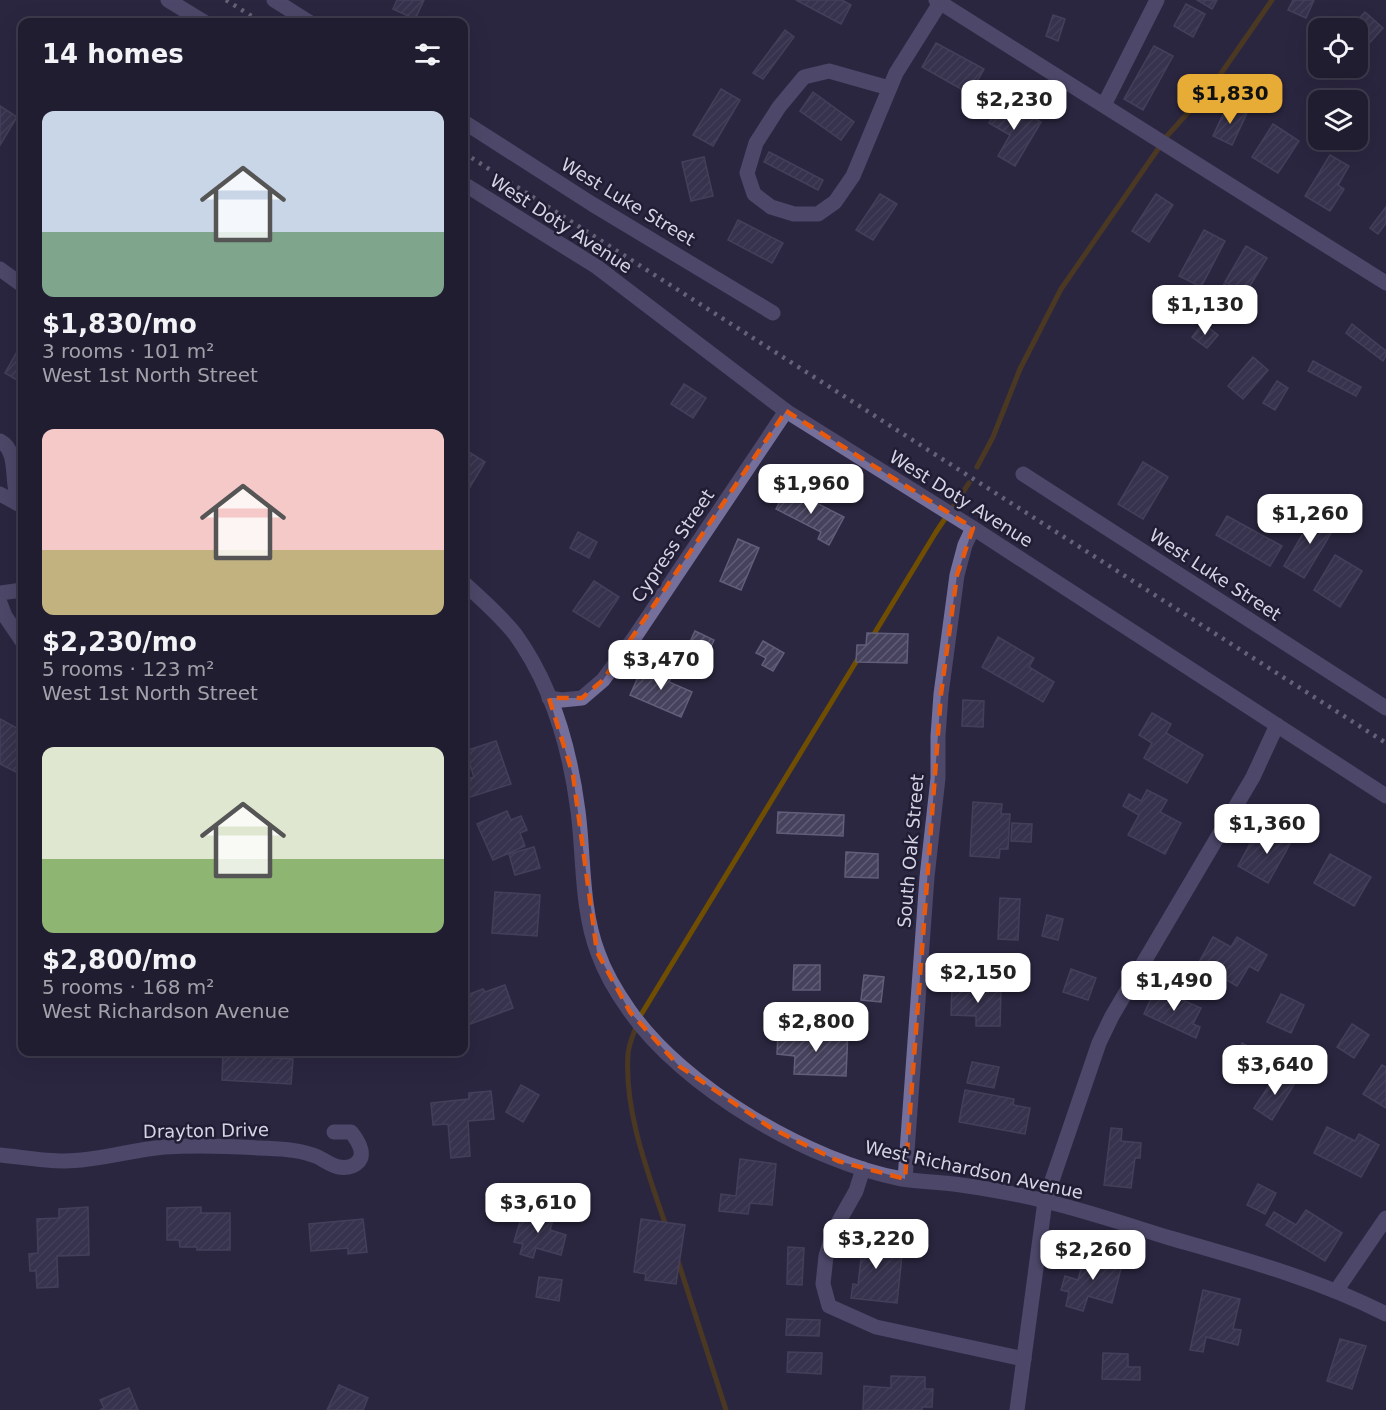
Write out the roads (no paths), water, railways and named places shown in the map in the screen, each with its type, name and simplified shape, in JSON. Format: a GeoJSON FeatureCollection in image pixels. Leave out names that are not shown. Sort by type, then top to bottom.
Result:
{"type":"FeatureCollection","features":[{"type":"Feature","properties":{"kind":"street"},"geometry":{"type":"LineString","coordinates":[[168,0],[197,18]]}},
{"type":"Feature","properties":{"kind":"street"},"geometry":{"type":"LineString","coordinates":[[274,0],[303,18]]}},
{"type":"Feature","properties":{"kind":"street"},"geometry":{"type":"LineString","coordinates":[[1104,105],[1157,0]]}},
{"type":"Feature","properties":{"kind":"street"},"geometry":{"type":"LineString","coordinates":[[889,88],[829,71],[804,77],[779,107],[756,143],[747,173],[754,194],[771,207],[794,214],[818,214],[835,202],[853,176],[889,88],[938,1],[1386,283]]}},
{"type":"Feature","properties":{"kind":"street","name":"West Luke Street"},"geometry":{"type":"LineString","coordinates":[[468,125],[592,204],[773,313]]}},
{"type":"Feature","properties":{"kind":"street","name":"West Doty Avenue"},"geometry":{"type":"LineString","coordinates":[[468,186],[597,267],[786,411],[973,528],[1386,796]]}},
{"type":"Feature","properties":{"kind":"street"},"geometry":{"type":"LineString","coordinates":[[0,270],[18,282]]}},
{"type":"Feature","properties":{"kind":"street","name":"Cypress Street"},"geometry":{"type":"LineString","coordinates":[[549,698],[562,700],[582,698],[603,680],[648,618],[786,411]]}},
{"type":"Feature","properties":{"kind":"street"},"geometry":{"type":"LineString","coordinates":[[0,441],[10,451],[18,497]]}},
{"type":"Feature","properties":{"kind":"street","name":"West Luke Street"},"geometry":{"type":"LineString","coordinates":[[1023,474],[1386,708]]}},
{"type":"Feature","properties":{"kind":"street"},"geometry":{"type":"LineString","coordinates":[[0,494],[18,504]]}},
{"type":"Feature","properties":{"kind":"street","name":"South Oak Street"},"geometry":{"type":"LineString","coordinates":[[904,1179],[927,877],[938,778],[941,694],[957,575],[973,528]]}},
{"type":"Feature","properties":{"kind":"street","name":"West Richardson Avenue"},"geometry":{"type":"LineString","coordinates":[[468,587],[514,633],[534,665],[564,736],[579,813],[584,884],[597,952],[630,1012],[652,1040],[708,1089],[771,1128],[838,1161],[904,1179],[961,1185],[1045,1201],[1260,1264],[1336,1291],[1386,1314]]}},
{"type":"Feature","properties":{"kind":"street"},"geometry":{"type":"LineString","coordinates":[[0,593],[18,591]]}},
{"type":"Feature","properties":{"kind":"street"},"geometry":{"type":"LineString","coordinates":[[0,603],[5,616],[18,635]]}},
{"type":"Feature","properties":{"kind":"street"},"geometry":{"type":"LineString","coordinates":[[1017,1410],[1045,1201],[1103,1034],[1253,777],[1277,725]]}},
{"type":"Feature","properties":{"kind":"street","name":"Drayton Drive"},"geometry":{"type":"LineString","coordinates":[[0,1155],[64,1161],[164,1147],[230,1146],[291,1150],[316,1156],[334,1166],[343,1168],[354,1165],[362,1151],[360,1143],[351,1132],[334,1132]]}},
{"type":"Feature","properties":{"kind":"street"},"geometry":{"type":"LineString","coordinates":[[862,1168],[855,1191],[834,1230],[826,1256],[823,1284],[829,1306],[876,1327],[1024,1359]]}},
{"type":"Feature","properties":{"kind":"street"},"geometry":{"type":"LineString","coordinates":[[1336,1291],[1386,1218]]}},
{"type":"Feature","properties":{"kind":"waterway"},"geometry":{"type":"LineString","coordinates":[[977,467],[993,437],[1020,369],[1061,289],[1167,136],[1213,85],[1272,0]]}},
{"type":"Feature","properties":{"kind":"waterway"},"geometry":{"type":"LineString","coordinates":[[871,639],[936,532],[969,483]]}},
{"type":"Feature","properties":{"kind":"waterway"},"geometry":{"type":"LineString","coordinates":[[666,1226],[645,1163],[634,1119],[628,1076],[628,1054],[631,1040],[639,1018],[859,657]]}},
{"type":"Feature","properties":{"kind":"waterway"},"geometry":{"type":"LineString","coordinates":[[677,1258],[726,1410]]}},
{"type":"Feature","properties":{"kind":"railway"},"geometry":{"type":"LineString","coordinates":[[226,0],[255,18]]}},
{"type":"Feature","properties":{"kind":"railway"},"geometry":{"type":"LineString","coordinates":[[468,156],[1386,743]]}}]}
